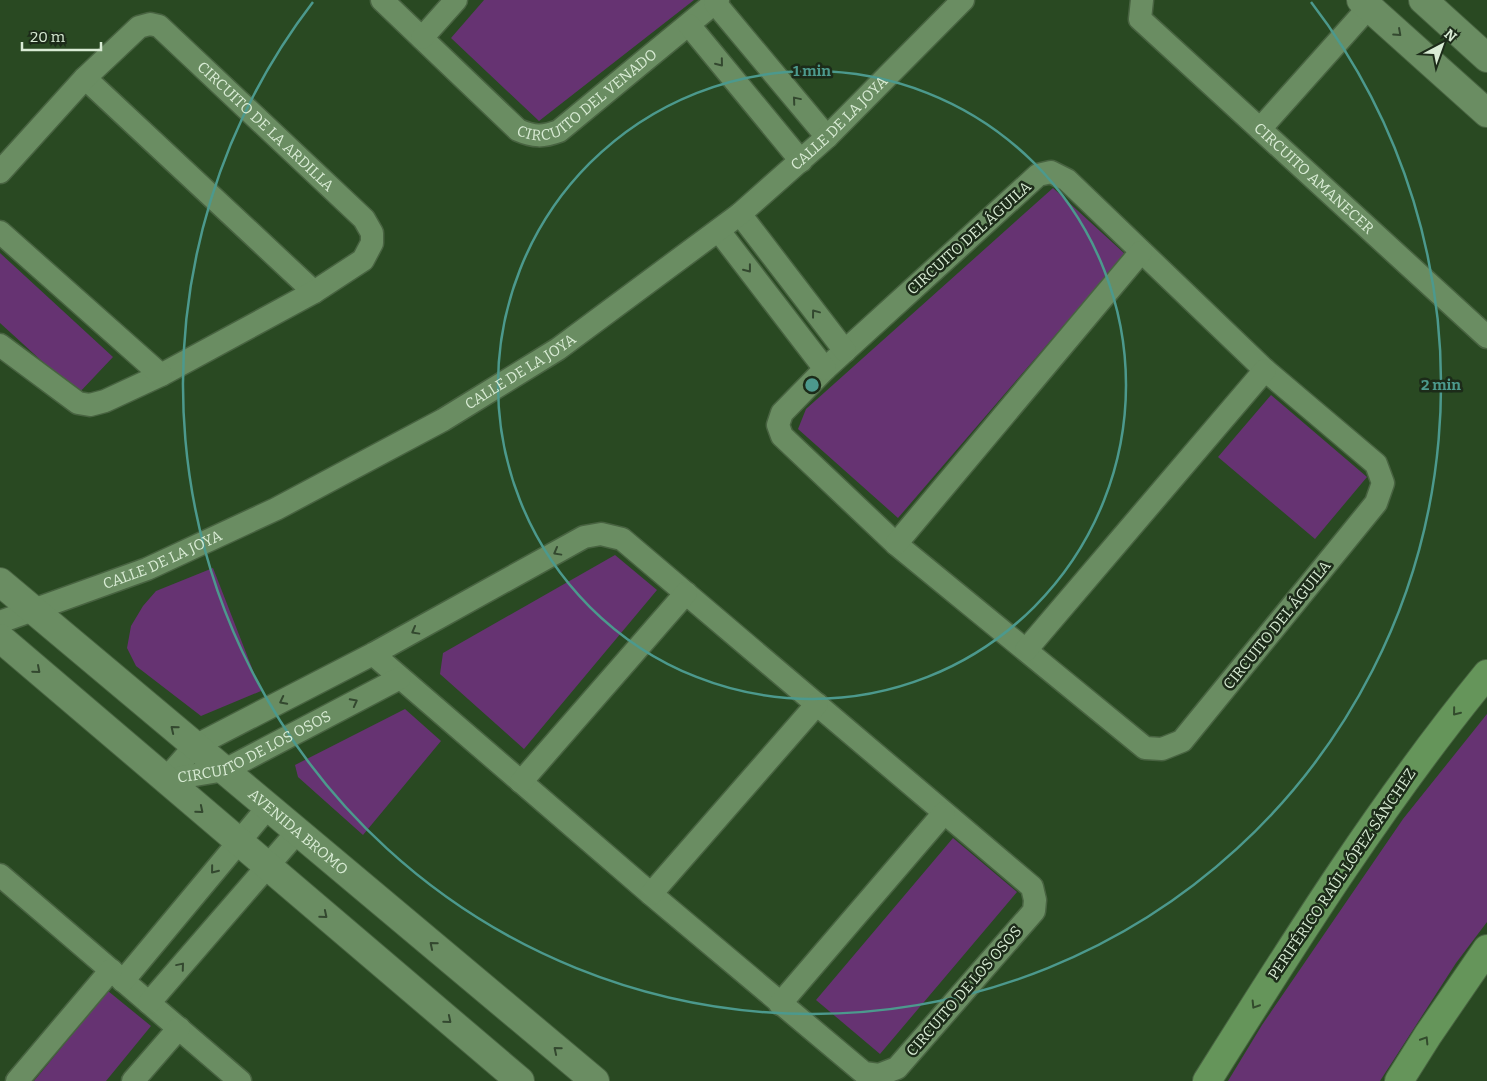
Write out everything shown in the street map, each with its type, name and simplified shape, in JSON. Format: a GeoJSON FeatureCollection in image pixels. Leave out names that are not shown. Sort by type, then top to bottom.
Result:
{"type":"FeatureCollection","features":[{"type":"Feature","properties":{"kind":"main road"},"geometry":{"type":"LineString","coordinates":[[1423,0],[1487,58]]}},
{"type":"Feature","properties":{"kind":"main road"},"geometry":{"type":"LineString","coordinates":[[1365,3],[1483,100]]}},
{"type":"Feature","properties":{"kind":"main road","name":"AVENIDA BROMO"},"geometry":{"type":"LineString","coordinates":[[0,582],[595,1081]]}},
{"type":"Feature","properties":{"kind":"main road"},"geometry":{"type":"LineString","coordinates":[[0,638],[237,842],[520,1081]]}},
{"type":"Feature","properties":{"kind":"main road","name":"PERIFÉRICO RAÚL LÓPEZ SÁNCHEZ"},"geometry":{"type":"LineString","coordinates":[[1208,1081],[1291,947],[1386,806],[1487,674]]}},
{"type":"Feature","properties":{"kind":"main road"},"geometry":{"type":"LineString","coordinates":[[1400,1081],[1428,1035],[1487,949]]}},
{"type":"Feature","properties":{"kind":"street","name":"CIRCUITO DEL VENADO"},"geometry":{"type":"LineString","coordinates":[[382,0],[518,130],[532,136],[544,136],[559,131],[716,2],[827,137]]}},
{"type":"Feature","properties":{"kind":"street"},"geometry":{"type":"LineString","coordinates":[[422,38],[456,0]]}},
{"type":"Feature","properties":{"kind":"street","name":"CALLE DE LA JOYA"},"geometry":{"type":"LineString","coordinates":[[0,622],[34,612],[146,569],[276,509],[385,453],[443,420],[558,349],[740,214],[827,137],[963,0]]}},
{"type":"Feature","properties":{"kind":"street"},"geometry":{"type":"LineString","coordinates":[[1260,129],[1365,3]]}},
{"type":"Feature","properties":{"kind":"street","name":"CIRCUITO AMANECER"},"geometry":{"type":"LineString","coordinates":[[1141,9],[1260,129],[1487,337]]}},
{"type":"Feature","properties":{"kind":"street","name":"CIRCUITO DE LA ARDILLA"},"geometry":{"type":"LineString","coordinates":[[0,172],[85,78],[140,27],[150,24],[159,26],[364,218],[372,233],[369,252],[363,260],[314,292],[161,375],[105,401],[90,404],[78,403],[0,346]]}},
{"type":"Feature","properties":{"kind":"street"},"geometry":{"type":"LineString","coordinates":[[689,25],[801,161]]}},
{"type":"Feature","properties":{"kind":"street"},"geometry":{"type":"LineString","coordinates":[[85,78],[314,292]]}},
{"type":"Feature","properties":{"kind":"street","name":"CIRCUITO DEL ÁGUILA"},"geometry":{"type":"LineString","coordinates":[[1051,172],[1067,180],[1141,252],[1265,370],[1376,464],[1382,483],[1376,503],[1182,741],[1162,749],[1145,748],[896,544],[782,436],[778,425],[782,413],[825,369],[1038,175],[1051,172]]}},
{"type":"Feature","properties":{"kind":"street"},"geometry":{"type":"LineString","coordinates":[[740,214],[845,351]]}},
{"type":"Feature","properties":{"kind":"street"},"geometry":{"type":"LineString","coordinates":[[718,231],[825,369]]}},
{"type":"Feature","properties":{"kind":"street"},"geometry":{"type":"LineString","coordinates":[[0,232],[161,375]]}},
{"type":"Feature","properties":{"kind":"street"},"geometry":{"type":"LineString","coordinates":[[896,544],[1141,252]]}},
{"type":"Feature","properties":{"kind":"street"},"geometry":{"type":"LineString","coordinates":[[1026,650],[1265,370]]}},
{"type":"Feature","properties":{"kind":"street","name":"CIRCUITO DE LOS OSOS"},"geometry":{"type":"LineString","coordinates":[[165,780],[195,746],[373,654],[584,537],[601,534],[622,539],[1032,887],[1035,900],[1034,911],[896,1068],[879,1076],[864,1073],[651,894],[373,654]]}},
{"type":"Feature","properties":{"kind":"street"},"geometry":{"type":"LineString","coordinates":[[521,782],[686,593]]}},
{"type":"Feature","properties":{"kind":"street","name":"CIRCUITO DE LOS OSOS"},"geometry":{"type":"LineString","coordinates":[[165,780],[224,770],[400,678]]}},
{"type":"Feature","properties":{"kind":"street"},"geometry":{"type":"LineString","coordinates":[[651,894],[817,704]]}},
{"type":"Feature","properties":{"kind":"street"},"geometry":{"type":"LineString","coordinates":[[17,1081],[117,975],[268,806]]}},
{"type":"Feature","properties":{"kind":"street"},"geometry":{"type":"LineString","coordinates":[[780,1004],[944,813]]}},
{"type":"Feature","properties":{"kind":"street"},"geometry":{"type":"LineString","coordinates":[[149,1003],[298,831]]}},
{"type":"Feature","properties":{"kind":"street"},"geometry":{"type":"LineString","coordinates":[[0,875],[240,1081]]}},
{"type":"Feature","properties":{"kind":"street"},"geometry":{"type":"LineString","coordinates":[[133,1081],[179,1028]]}},
{"type":"Feature","properties":{"kind":"shaded area"},"geometry":{"type":"Polygon","coordinates":[[[484,0],[694,0],[539,121],[451,38],[484,0]]]}},
{"type":"Feature","properties":{"kind":"shaded area"},"geometry":{"type":"Polygon","coordinates":[[[1053,188],[1125,254],[898,518],[798,429],[806,409],[1053,188]]]}},
{"type":"Feature","properties":{"kind":"shaded area"},"geometry":{"type":"Polygon","coordinates":[[[0,253],[113,357],[78,394],[0,323],[0,253]]]}},
{"type":"Feature","properties":{"kind":"shaded area"},"geometry":{"type":"Polygon","coordinates":[[[1271,395],[1367,477],[1315,539],[1218,457],[1271,395]]]}},
{"type":"Feature","properties":{"kind":"shaded area"},"geometry":{"type":"Polygon","coordinates":[[[615,555],[657,590],[524,749],[440,674],[443,653],[615,555]]]}},
{"type":"Feature","properties":{"kind":"shaded area"},"geometry":{"type":"Polygon","coordinates":[[[213,568],[261,691],[201,716],[136,666],[127,648],[131,626],[143,606],[156,591],[213,568]]]}},
{"type":"Feature","properties":{"kind":"shaded area"},"geometry":{"type":"Polygon","coordinates":[[[405,709],[441,741],[363,835],[298,777],[295,765],[405,709]]]}},
{"type":"Feature","properties":{"kind":"shaded area"},"geometry":{"type":"Polygon","coordinates":[[[1487,714],[1487,922],[1456,963],[1380,1081],[1228,1081],[1262,1025],[1403,819],[1487,714]]]}},
{"type":"Feature","properties":{"kind":"shaded area"},"geometry":{"type":"Polygon","coordinates":[[[953,838],[1017,892],[880,1054],[816,1000],[953,838]]]}},
{"type":"Feature","properties":{"kind":"shaded area"},"geometry":{"type":"Polygon","coordinates":[[[108,991],[151,1026],[106,1081],[34,1081],[108,991]]]}}]}
